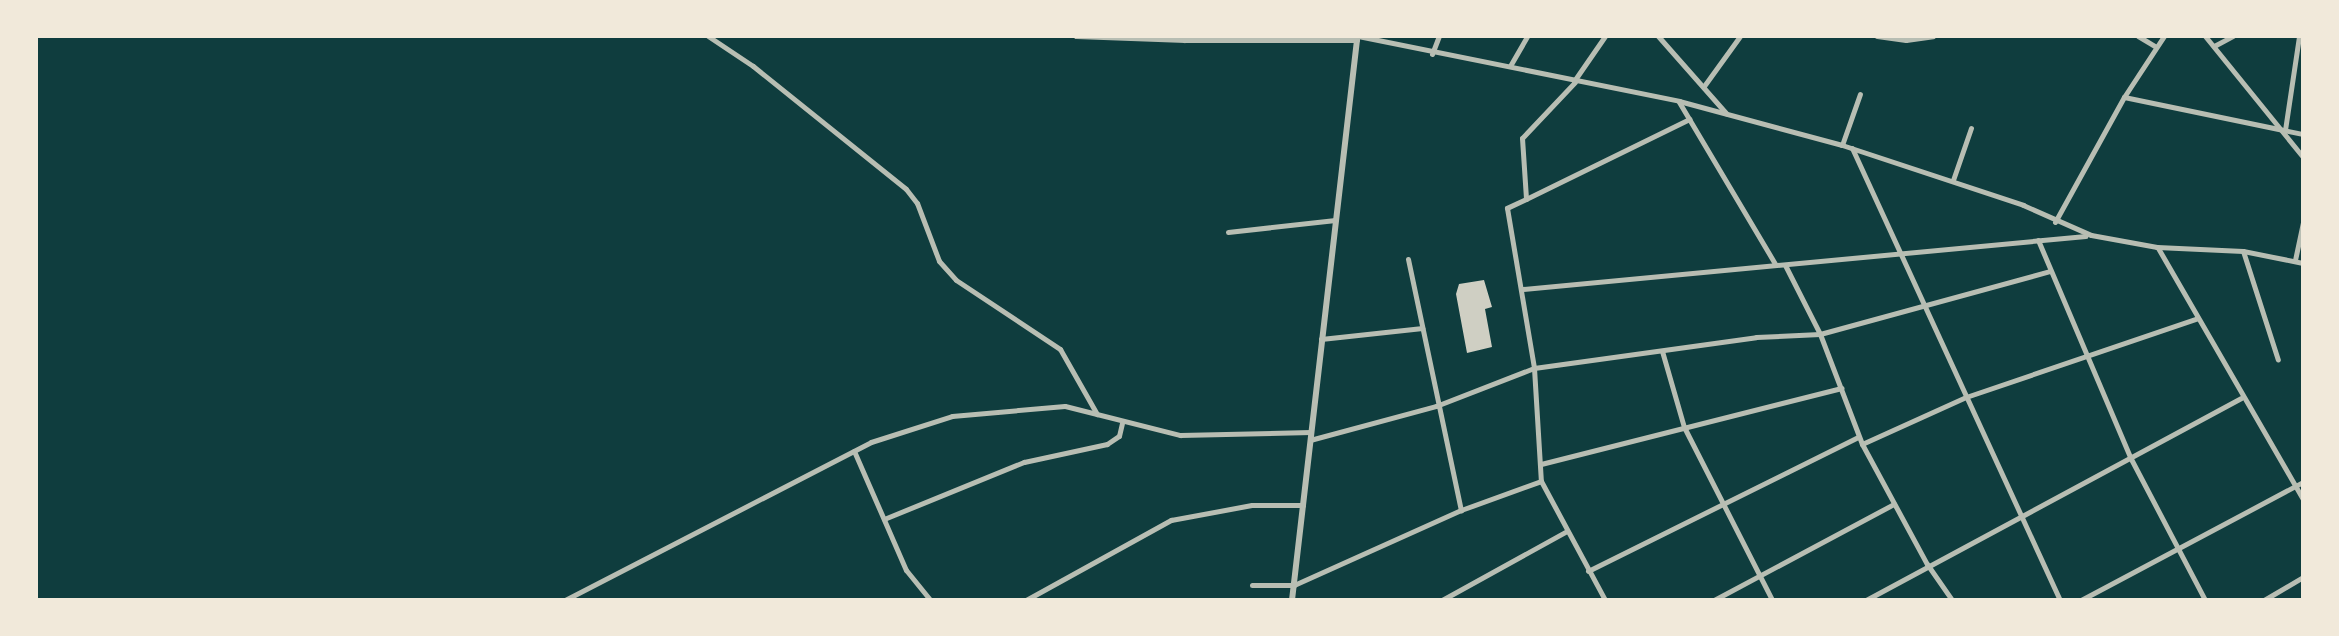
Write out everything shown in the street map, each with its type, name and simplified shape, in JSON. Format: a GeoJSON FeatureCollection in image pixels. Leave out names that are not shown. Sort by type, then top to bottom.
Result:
{"type":"FeatureCollection","features":[{"type":"Feature","properties":{"kind":"street"},"geometry":{"type":"LineString","coordinates":[[708,36],[784,90],[906,189],[917,203],[939,261],[956,280],[1060,349],[1097,415]]}},
{"type":"Feature","properties":{"kind":"street"},"geometry":{"type":"LineString","coordinates":[[1076,36],[1358,38],[1510,66],[1679,101],[1842,145],[1953,180],[2091,235],[2157,247],[2243,251],[2303,263]]}},
{"type":"Feature","properties":{"kind":"street"},"geometry":{"type":"LineString","coordinates":[[1432,54],[1439,36]]}},
{"type":"Feature","properties":{"kind":"street"},"geometry":{"type":"LineString","coordinates":[[1510,66],[1527,36]]}},
{"type":"Feature","properties":{"kind":"street"},"geometry":{"type":"LineString","coordinates":[[1526,199],[1522,138],[1574,81],[1605,36]]}},
{"type":"Feature","properties":{"kind":"street"},"geometry":{"type":"LineString","coordinates":[[1658,36],[1728,115]]}},
{"type":"Feature","properties":{"kind":"street"},"geometry":{"type":"LineString","coordinates":[[1704,86],[1740,36]]}},
{"type":"Feature","properties":{"kind":"street"},"geometry":{"type":"LineString","coordinates":[[1877,36],[1906,40],[1933,36]]}},
{"type":"Feature","properties":{"kind":"street"},"geometry":{"type":"LineString","coordinates":[[2138,36],[2156,47]]}},
{"type":"Feature","properties":{"kind":"street"},"geometry":{"type":"LineString","coordinates":[[2055,222],[2124,97],[2164,36]]}},
{"type":"Feature","properties":{"kind":"street"},"geometry":{"type":"LineString","coordinates":[[2205,36],[2303,157]]}},
{"type":"Feature","properties":{"kind":"street"},"geometry":{"type":"LineString","coordinates":[[2214,46],[2233,36]]}},
{"type":"Feature","properties":{"kind":"street"},"geometry":{"type":"LineString","coordinates":[[2284,131],[2299,36]]}},
{"type":"Feature","properties":{"kind":"street"},"geometry":{"type":"LineString","coordinates":[[1292,600],[1358,38]]}},
{"type":"Feature","properties":{"kind":"street"},"geometry":{"type":"LineString","coordinates":[[1842,145],[1860,94]]}},
{"type":"Feature","properties":{"kind":"street"},"geometry":{"type":"LineString","coordinates":[[2124,97],[2303,134]]}},
{"type":"Feature","properties":{"kind":"street"},"geometry":{"type":"LineString","coordinates":[[1679,101],[1775,264]]}},
{"type":"Feature","properties":{"kind":"street"},"geometry":{"type":"LineString","coordinates":[[1605,600],[1541,481],[1534,368],[1507,208],[1689,119]]}},
{"type":"Feature","properties":{"kind":"street"},"geometry":{"type":"LineString","coordinates":[[1953,180],[1971,128]]}},
{"type":"Feature","properties":{"kind":"street"},"geometry":{"type":"LineString","coordinates":[[1852,148],[2060,600]]}},
{"type":"Feature","properties":{"kind":"street"},"geometry":{"type":"LineString","coordinates":[[1228,232],[1335,220]]}},
{"type":"Feature","properties":{"kind":"street"},"geometry":{"type":"LineString","coordinates":[[2295,260],[2303,221]]}},
{"type":"Feature","properties":{"kind":"street"},"geometry":{"type":"LineString","coordinates":[[1522,289],[2091,235]]}},
{"type":"Feature","properties":{"kind":"street"},"geometry":{"type":"LineString","coordinates":[[2038,240],[2130,457],[2205,600]]}},
{"type":"Feature","properties":{"kind":"street"},"geometry":{"type":"LineString","coordinates":[[2157,247],[2241,398],[2303,499]]}},
{"type":"Feature","properties":{"kind":"street"},"geometry":{"type":"LineString","coordinates":[[2243,251],[2278,360]]}},
{"type":"Feature","properties":{"kind":"street"},"geometry":{"type":"LineString","coordinates":[[1408,259],[1436,406],[1461,510]]}},
{"type":"Feature","properties":{"kind":"street"},"geometry":{"type":"LineString","coordinates":[[1785,265],[1820,334],[1858,437],[1927,564],[1952,600]]}},
{"type":"Feature","properties":{"kind":"street"},"geometry":{"type":"LineString","coordinates":[[565,600],[854,451],[917,425],[982,412],[1065,406],[1122,423],[1180,435],[1311,436],[1436,406],[1534,368],[1820,334],[1925,308],[2050,271]]}},
{"type":"Feature","properties":{"kind":"street"},"geometry":{"type":"LineString","coordinates":[[1862,444],[1966,397],[2198,318]]}},
{"type":"Feature","properties":{"kind":"street"},"geometry":{"type":"LineString","coordinates":[[1321,339],[1422,328]]}},
{"type":"Feature","properties":{"kind":"street"},"geometry":{"type":"LineString","coordinates":[[1662,351],[1684,427],[1720,506],[1772,600]]}},
{"type":"Feature","properties":{"kind":"street"},"geometry":{"type":"LineString","coordinates":[[1541,464],[1842,388]]}},
{"type":"Feature","properties":{"kind":"street"},"geometry":{"type":"LineString","coordinates":[[1866,600],[1927,564],[2241,398]]}},
{"type":"Feature","properties":{"kind":"street"},"geometry":{"type":"LineString","coordinates":[[884,519],[1024,462],[1107,444],[1119,436],[1122,423]]}},
{"type":"Feature","properties":{"kind":"street"},"geometry":{"type":"LineString","coordinates":[[1588,571],[1858,437]]}},
{"type":"Feature","properties":{"kind":"street"},"geometry":{"type":"LineString","coordinates":[[854,451],[906,570],[930,600]]}},
{"type":"Feature","properties":{"kind":"street"},"geometry":{"type":"LineString","coordinates":[[1252,585],[1294,585],[1461,510],[1541,481]]}},
{"type":"Feature","properties":{"kind":"street"},"geometry":{"type":"LineString","coordinates":[[2081,600],[2303,482]]}},
{"type":"Feature","properties":{"kind":"street"},"geometry":{"type":"LineString","coordinates":[[1714,600],[1757,574],[1894,504]]}},
{"type":"Feature","properties":{"kind":"street"},"geometry":{"type":"LineString","coordinates":[[1026,600],[1171,520],[1252,505],[1303,505]]}},
{"type":"Feature","properties":{"kind":"street"},"geometry":{"type":"LineString","coordinates":[[1442,600],[1567,531]]}},
{"type":"Feature","properties":{"kind":"street"},"geometry":{"type":"LineString","coordinates":[[2264,600],[2303,577]]}},
{"type":"Feature","properties":{"kind":"street"},"geometry":{"type":"LineString","coordinates":[[1458,591],[1463,600]]}},
{"type":"Feature","properties":{"kind":"building"},"geometry":{"type":"Polygon","coordinates":[[[1484,280],[1492,307],[1485,309],[1492,347],[1467,353],[1456,294],[1459,284],[1484,280]]]}}]}
